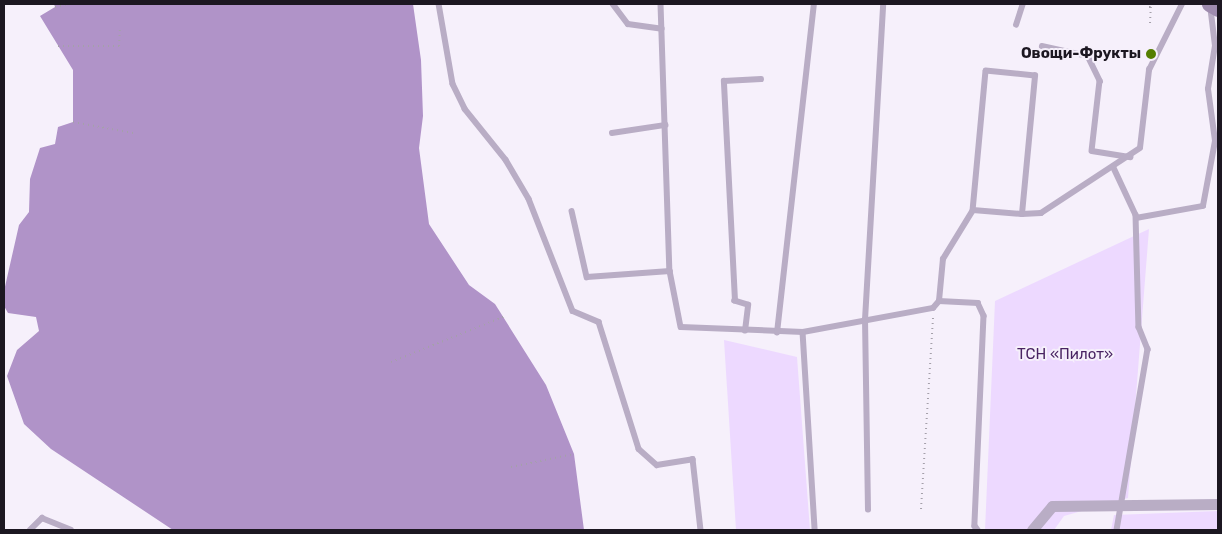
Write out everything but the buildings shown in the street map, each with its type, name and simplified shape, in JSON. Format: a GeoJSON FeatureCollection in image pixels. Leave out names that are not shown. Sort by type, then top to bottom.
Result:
{"type":"FeatureCollection","features":[{"type":"Feature","properties":{"kind":"main road"},"geometry":{"type":"LineString","coordinates":[[1210,4],[1218,9]]}},
{"type":"Feature","properties":{"kind":"street"},"geometry":{"type":"LineString","coordinates":[[1032,530],[1052,506],[1218,504]]}},
{"type":"Feature","properties":{"kind":"lane"},"geometry":{"type":"LineString","coordinates":[[439,4],[453,84],[465,109],[501,154],[529,199],[573,311],[599,322],[639,449],[657,465],[693,459],[701,530]]}},
{"type":"Feature","properties":{"kind":"lane"},"geometry":{"type":"LineString","coordinates":[[613,4],[628,24],[662,29]]}},
{"type":"Feature","properties":{"kind":"lane"},"geometry":{"type":"LineString","coordinates":[[661,4],[670,272],[681,327],[777,333],[803,332],[933,308],[940,301],[943,259],[973,210],[986,71],[1035,76],[1022,214]]}},
{"type":"Feature","properties":{"kind":"lane"},"geometry":{"type":"LineString","coordinates":[[777,333],[814,4]]}},
{"type":"Feature","properties":{"kind":"lane"},"geometry":{"type":"LineString","coordinates":[[868,510],[865,320],[883,4]]}},
{"type":"Feature","properties":{"kind":"lane"},"geometry":{"type":"LineString","coordinates":[[1016,25],[1023,4]]}},
{"type":"Feature","properties":{"kind":"lane"},"geometry":{"type":"LineString","coordinates":[[973,210],[1022,214],[1042,213],[1114,168],[1140,148],[1149,70],[1182,4]]}},
{"type":"Feature","properties":{"kind":"lane"},"geometry":{"type":"LineString","coordinates":[[1136,218],[1203,206],[1215,141],[1208,90],[1215,46],[1210,4]]}},
{"type":"Feature","properties":{"kind":"lane"},"geometry":{"type":"LineString","coordinates":[[1042,46],[1088,56],[1100,80],[1092,151],[1130,157]]}},
{"type":"Feature","properties":{"kind":"lane"},"geometry":{"type":"LineString","coordinates":[[745,331],[748,305],[735,301],[724,81],[761,79]]}},
{"type":"Feature","properties":{"kind":"lane"},"geometry":{"type":"LineString","coordinates":[[612,133],[665,124]]}},
{"type":"Feature","properties":{"kind":"lane"},"geometry":{"type":"LineString","coordinates":[[1114,168],[1136,218],[1139,327],[1148,349],[1123,505],[1117,530]]}},
{"type":"Feature","properties":{"kind":"lane"},"geometry":{"type":"LineString","coordinates":[[572,211],[588,277],[670,272]]}},
{"type":"Feature","properties":{"kind":"lane"},"geometry":{"type":"LineString","coordinates":[[940,301],[978,303],[984,316],[975,526],[978,530]]}},
{"type":"Feature","properties":{"kind":"lane"},"geometry":{"type":"LineString","coordinates":[[803,332],[815,530]]}},
{"type":"Feature","properties":{"kind":"lane"},"geometry":{"type":"LineString","coordinates":[[30,530],[42,518],[71,530]]}},
{"type":"Feature","properties":{"kind":"path"},"geometry":{"type":"LineString","coordinates":[[55,7],[68,4]]}},
{"type":"Feature","properties":{"kind":"path"},"geometry":{"type":"LineString","coordinates":[[1145,4],[1151,8]]}},
{"type":"Feature","properties":{"kind":"path"},"geometry":{"type":"LineString","coordinates":[[1150,23],[1151,4]]}},
{"type":"Feature","properties":{"kind":"path"},"geometry":{"type":"LineString","coordinates":[[58,46],[119,46],[120,28]]}},
{"type":"Feature","properties":{"kind":"path"},"geometry":{"type":"LineString","coordinates":[[73,122],[133,133]]}},
{"type":"Feature","properties":{"kind":"path"},"geometry":{"type":"LineString","coordinates":[[921,509],[933,308]]}},
{"type":"Feature","properties":{"kind":"path"},"geometry":{"type":"LineString","coordinates":[[391,362],[503,317]]}},
{"type":"Feature","properties":{"kind":"path"},"geometry":{"type":"LineString","coordinates":[[511,467],[574,454]]}},
{"type":"Feature","properties":{"kind":"green space","name":"ТСН «Пилот»"},"geometry":{"type":"Polygon","coordinates":[[[1149,229],[1128,498],[1064,516],[1054,530],[985,530],[995,301],[1149,229]]]}},
{"type":"Feature","properties":{"kind":"green space"},"geometry":{"type":"Polygon","coordinates":[[[724,340],[797,357],[810,530],[736,530],[724,340]]]}},
{"type":"Feature","properties":{"kind":"green space"},"geometry":{"type":"Polygon","coordinates":[[[1218,511],[1218,530],[1111,530],[1114,515],[1218,511]]]}},
{"type":"Feature","properties":{"kind":"shaded area"},"geometry":{"type":"Polygon","coordinates":[[[54,4],[413,4],[421,60],[423,116],[419,148],[429,224],[469,285],[495,304],[546,385],[574,454],[584,530],[173,530],[51,449],[24,424],[7,376],[17,350],[39,331],[36,317],[8,313],[4,306],[4,291],[19,225],[29,212],[30,179],[40,148],[55,144],[58,127],[73,122],[73,70],[40,16],[55,7],[54,4]]]}},
{"type":"Feature","properties":{"kind":"place","name":"Овощи-Фрукты"},"geometry":{"type":"Point","coordinates":[1151,54]}}]}
